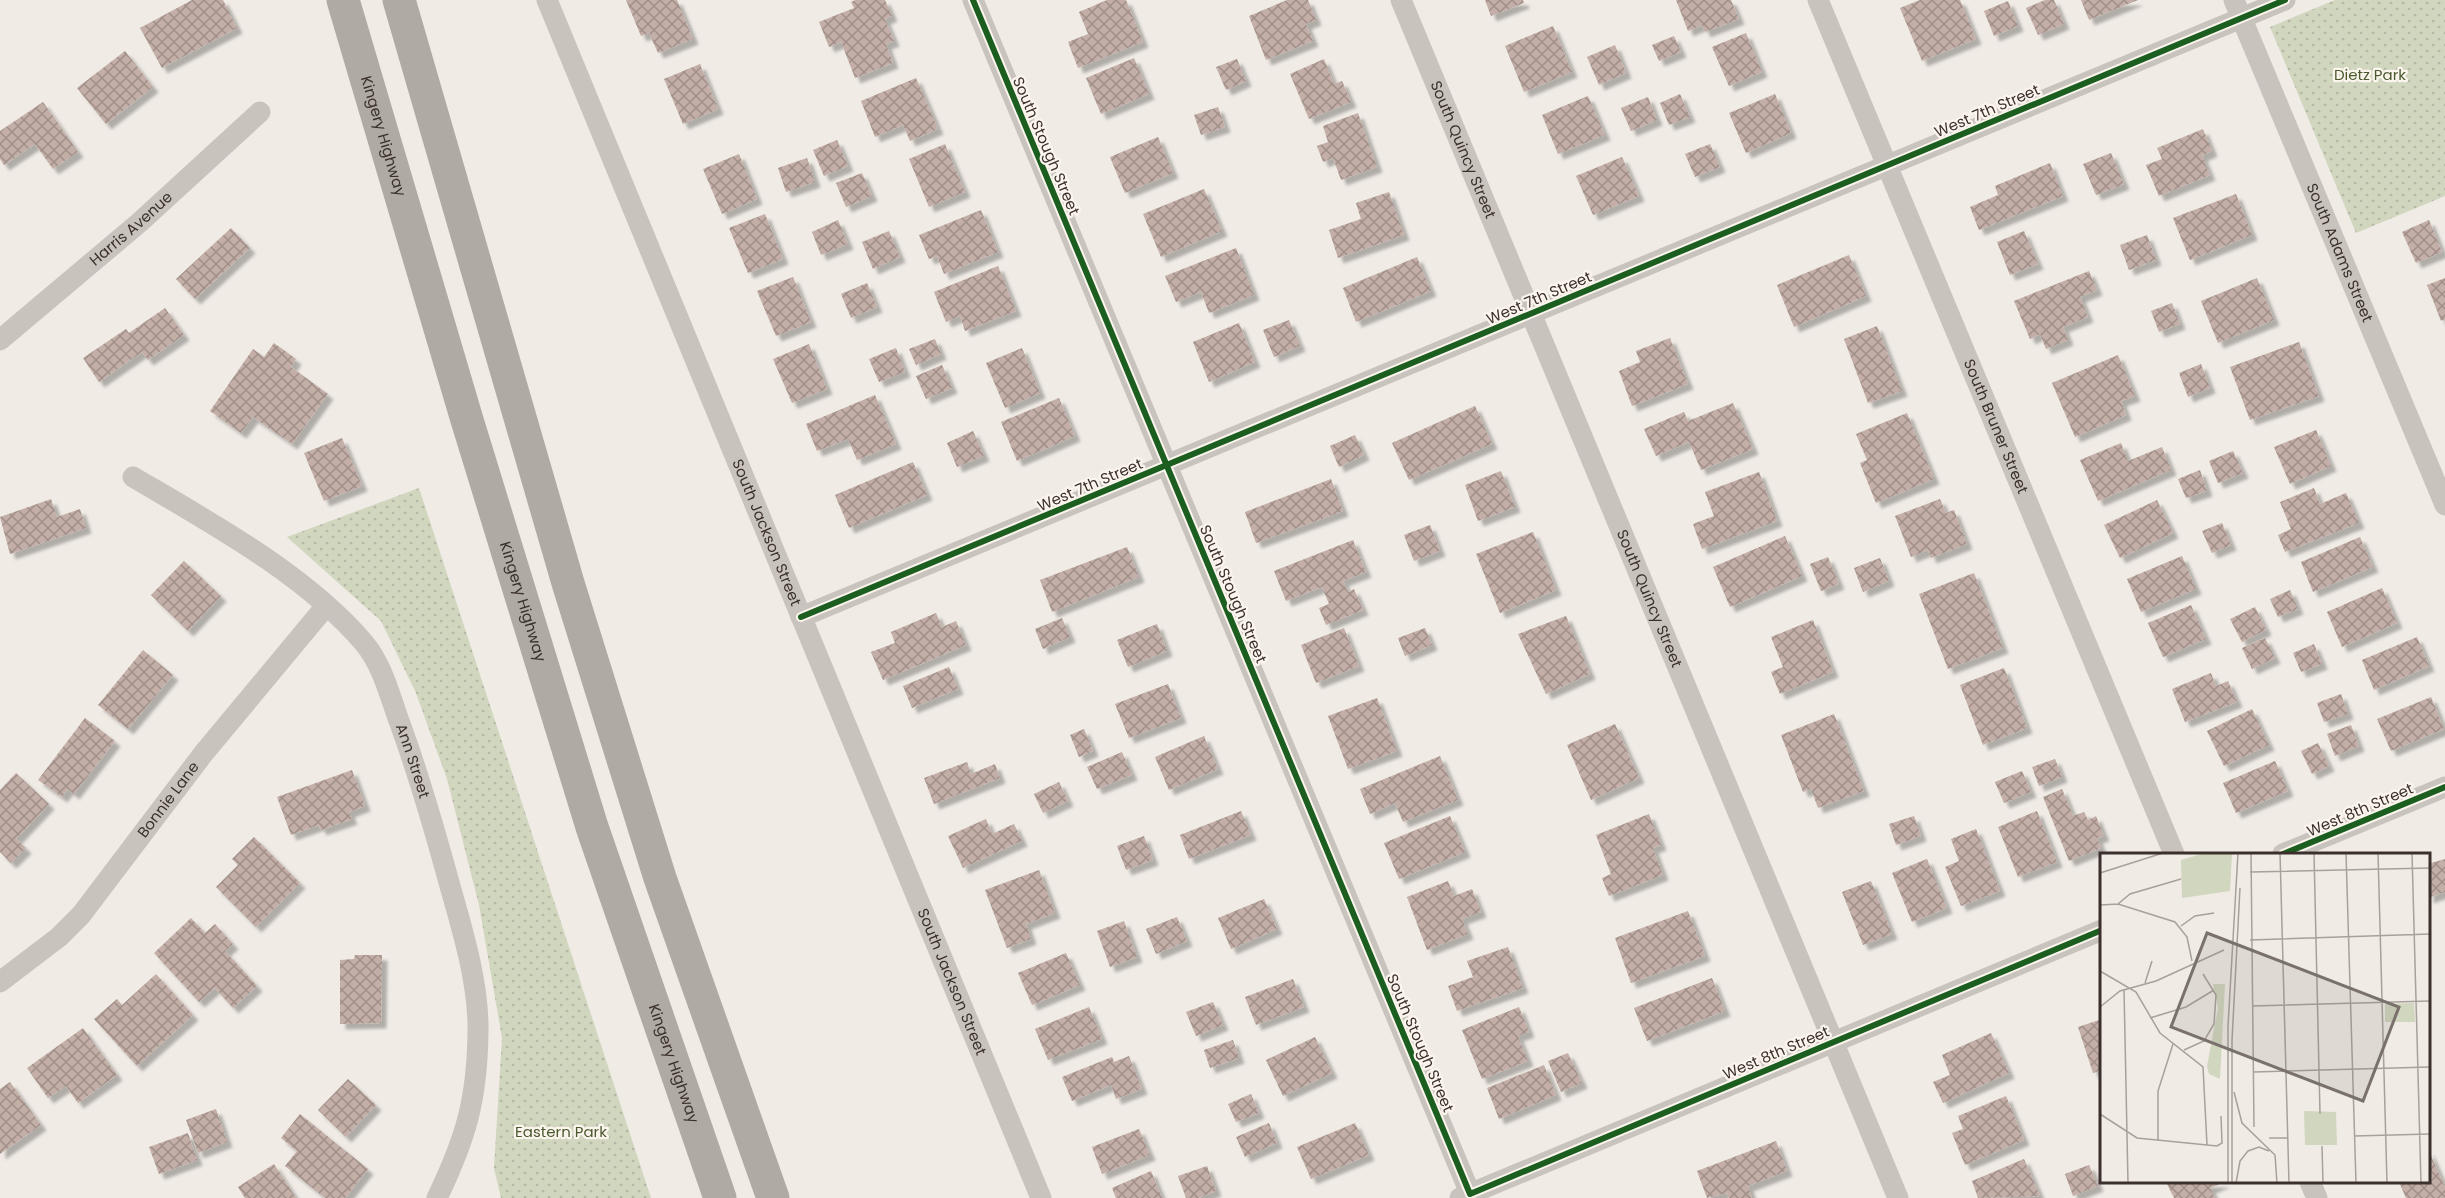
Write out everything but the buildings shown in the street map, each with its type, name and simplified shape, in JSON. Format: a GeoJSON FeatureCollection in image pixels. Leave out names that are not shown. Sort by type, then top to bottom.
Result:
{"type":"FeatureCollection","features":[{"type":"Feature","properties":{"kind":"highway","name":"Kingery Highway"},"geometry":{"type":"LineString","coordinates":[[343,0],[464,409],[592,827],[720,1198]]}},
{"type":"Feature","properties":{"kind":"highway"},"geometry":{"type":"LineString","coordinates":[[399,0],[568,583],[660,878],[773,1198]]}},
{"type":"Feature","properties":{"kind":"street","name":"South Jackson Street"},"geometry":{"type":"LineString","coordinates":[[547,0],[1041,1198]]}},
{"type":"Feature","properties":{"kind":"street","name":"South Stough Street"},"geometry":{"type":"LineString","coordinates":[[973,0],[1467,1197]]}},
{"type":"Feature","properties":{"kind":"street","name":"South Quincy Street"},"geometry":{"type":"LineString","coordinates":[[1401,0],[1835,1041],[1898,1198]]}},
{"type":"Feature","properties":{"kind":"street","name":"South Bruner Street"},"geometry":{"type":"LineString","coordinates":[[1818,0],[2173,853]]}},
{"type":"Feature","properties":{"kind":"street","name":"West 7th Street"},"geometry":{"type":"LineString","coordinates":[[801,617],[1887,166],[2238,9],[2285,0]]}},
{"type":"Feature","properties":{"kind":"street","name":"South Adams Street"},"geometry":{"type":"LineString","coordinates":[[2238,9],[2445,505]]}},
{"type":"Feature","properties":{"kind":"street","name":"Harris Avenue"},"geometry":{"type":"LineString","coordinates":[[0,340],[140,222],[260,112]]}},
{"type":"Feature","properties":{"kind":"street","name":"Ann Street"},"geometry":{"type":"LineString","coordinates":[[133,477],[259,553],[326,606],[366,645],[386,683],[412,755],[460,921],[472,979],[478,1029],[474,1094],[467,1128],[437,1198]]}},
{"type":"Feature","properties":{"kind":"street","name":"Bonnie Lane"},"geometry":{"type":"LineString","coordinates":[[0,982],[59,937],[81,915],[217,737],[326,606]]}},
{"type":"Feature","properties":{"kind":"street","name":"West 8th Street"},"geometry":{"type":"LineString","coordinates":[[2288,853],[2445,787]]}},
{"type":"Feature","properties":{"kind":"street","name":"West 8th Street"},"geometry":{"type":"LineString","coordinates":[[1467,1197],[2100,931]]}},
{"type":"Feature","properties":{"kind":"street"},"geometry":{"type":"LineString","coordinates":[[2310,1183],[2317,1198]]}},
{"type":"Feature","properties":{"kind":"green space","name":"Dietz Park"},"geometry":{"type":"Polygon","coordinates":[[[2335,0],[2445,0],[2445,196],[2356,233],[2270,27],[2335,0]]]}},
{"type":"Feature","properties":{"kind":"green space","name":"Eastern Park"},"geometry":{"type":"Polygon","coordinates":[[[419,488],[651,1198],[501,1198],[494,1168],[502,1038],[479,905],[447,779],[416,693],[381,621],[287,537],[419,488]]]}},
{"type":"Feature","properties":{"kind":"cycle path"},"geometry":{"type":"LineString","coordinates":[[973,0],[1470,1194],[2100,931]]}},
{"type":"Feature","properties":{"kind":"cycle path"},"geometry":{"type":"LineString","coordinates":[[801,617],[2285,0]]}},
{"type":"Feature","properties":{"kind":"cycle path"},"geometry":{"type":"LineString","coordinates":[[2285,853],[2445,787]]}}]}
